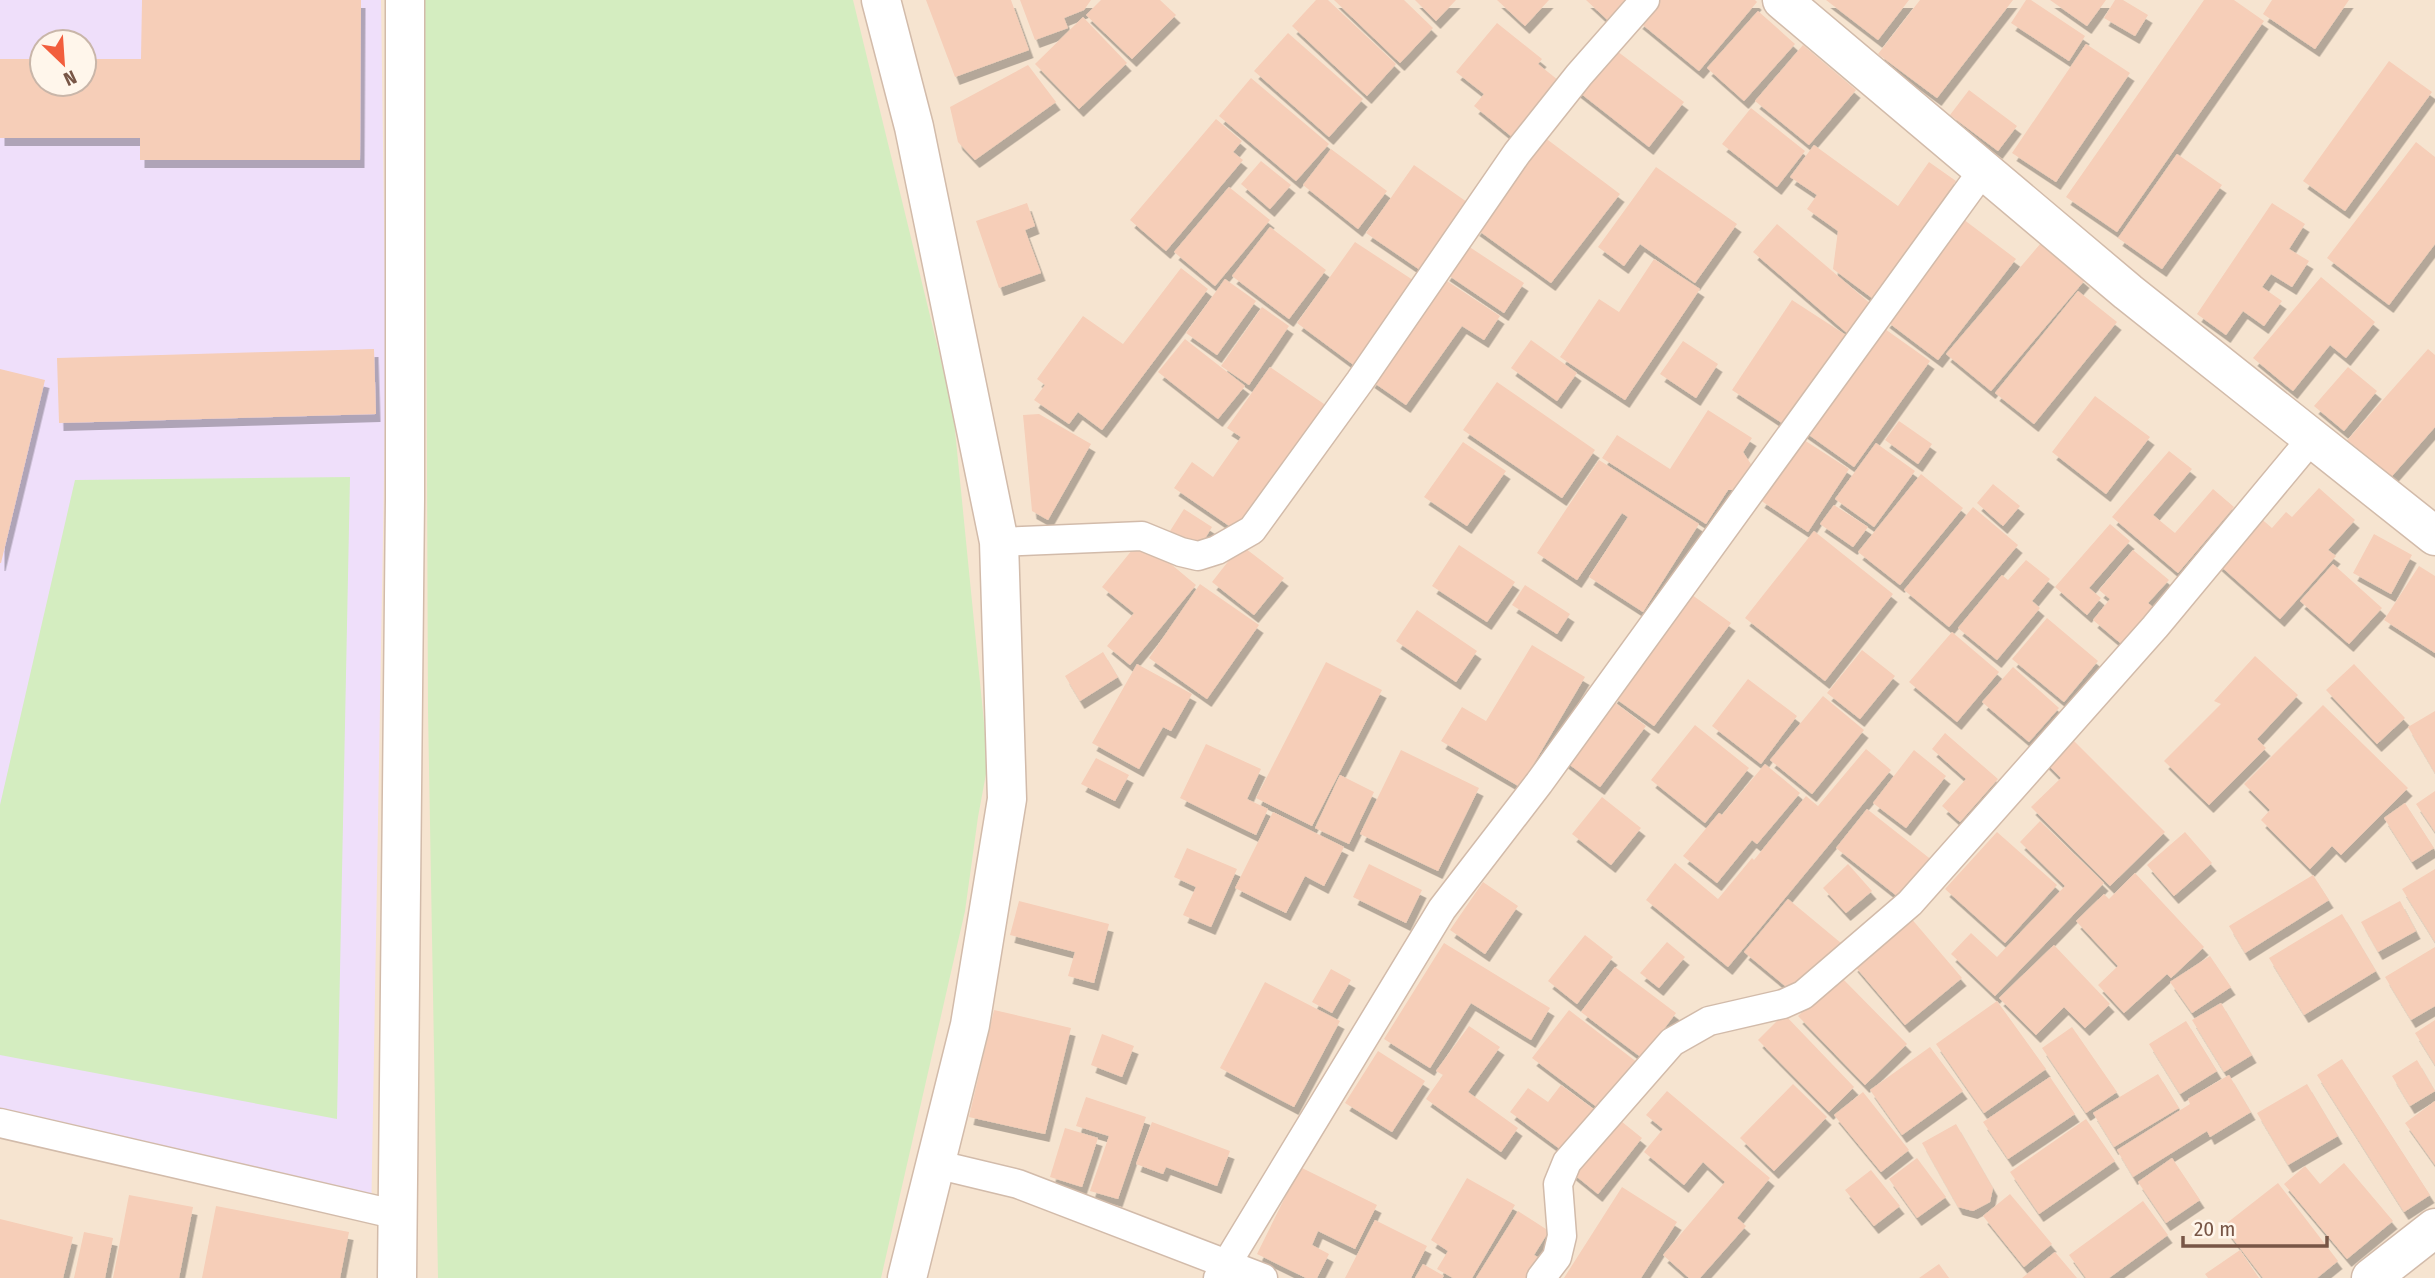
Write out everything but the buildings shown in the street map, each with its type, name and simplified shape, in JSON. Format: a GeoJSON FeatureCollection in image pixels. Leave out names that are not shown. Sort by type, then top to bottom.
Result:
{"type":"FeatureCollection","features":[{"type":"Feature","properties":{"kind":"street"},"geometry":{"type":"LineString","coordinates":[[397,1278],[405,499],[405,0]]}},
{"type":"Feature","properties":{"kind":"street"},"geometry":{"type":"LineString","coordinates":[[881,0],[914,127],[999,542],[1007,799],[970,1025],[907,1278]]}},
{"type":"Feature","properties":{"kind":"street"},"geometry":{"type":"LineString","coordinates":[[1782,0],[2128,292],[2435,536]]}},
{"type":"Feature","properties":{"kind":"street"},"geometry":{"type":"LineString","coordinates":[[2371,1278],[2435,1228]]}},
{"type":"Feature","properties":{"kind":"lane"},"geometry":{"type":"LineString","coordinates":[[999,542],[1142,536],[1198,555],[1217,550],[1252,530],[1517,153],[1579,75],[1645,0]]}},
{"type":"Feature","properties":{"kind":"lane"},"geometry":{"type":"LineString","coordinates":[[1222,1270],[1442,909],[1539,783],[1984,169]]}},
{"type":"Feature","properties":{"kind":"lane"},"geometry":{"type":"LineString","coordinates":[[1541,1278],[1557,1257],[1562,1236],[1559,1184],[1567,1162],[1672,1042],[1709,1021],[1783,1004],[1803,995],[1910,903],[2155,627],[2312,438]]}},
{"type":"Feature","properties":{"kind":"lane"},"geometry":{"type":"LineString","coordinates":[[0,1123],[398,1214]]}},
{"type":"Feature","properties":{"kind":"lane"},"geometry":{"type":"LineString","coordinates":[[935,1164],[1018,1184],[1222,1270],[1263,1278]]}},
{"type":"Feature","properties":{"kind":"shaded area"},"geometry":{"type":"Polygon","coordinates":[[[0,0],[2435,0],[2435,1278],[0,1278],[0,0]]]}},
{"type":"Feature","properties":{"kind":"shaded area"},"geometry":{"type":"Polygon","coordinates":[[[0,0],[381,0],[386,360],[371,1224],[0,1134],[0,0]]]}},
{"type":"Feature","properties":{"kind":"green space"},"geometry":{"type":"Polygon","coordinates":[[[425,0],[853,0],[953,410],[988,763],[965,911],[881,1278],[438,1278],[428,710],[425,0]]]}},
{"type":"Feature","properties":{"kind":"green space"},"geometry":{"type":"Polygon","coordinates":[[[350,477],[337,1119],[0,1055],[0,805],[75,480],[350,477]]]}}]}
